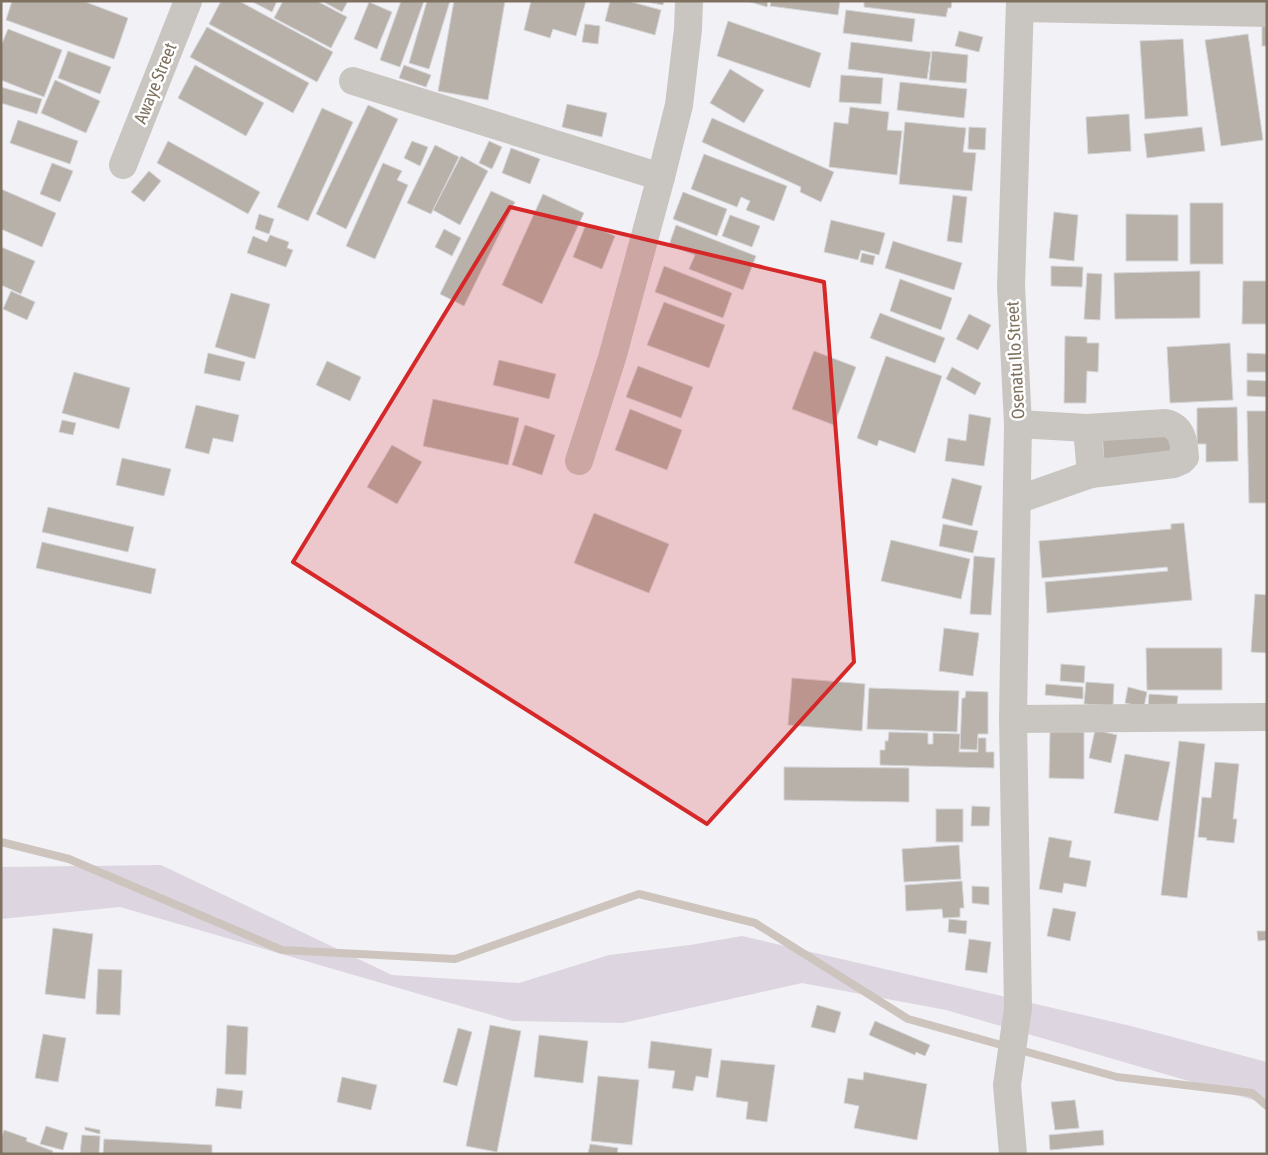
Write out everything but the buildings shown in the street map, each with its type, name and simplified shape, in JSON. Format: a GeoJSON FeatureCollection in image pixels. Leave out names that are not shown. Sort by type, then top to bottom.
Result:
{"type":"FeatureCollection","features":[{"type":"Feature","properties":{"kind":"street","name":"Awaye Street"},"geometry":{"type":"LineString","coordinates":[[123,165],[188,1]]}},
{"type":"Feature","properties":{"kind":"street"},"geometry":{"type":"LineString","coordinates":[[578,461],[612,358],[679,105],[688,28],[689,1]]}},
{"type":"Feature","properties":{"kind":"street"},"geometry":{"type":"LineString","coordinates":[[1020,4],[1267,13]]}},
{"type":"Feature","properties":{"kind":"street","name":"Osenatu Ilo Street"},"geometry":{"type":"LineString","coordinates":[[1013,1154],[1007,1085],[1018,1008],[1013,719],[1018,424],[1011,286],[1020,4]]}},
{"type":"Feature","properties":{"kind":"street"},"geometry":{"type":"LineString","coordinates":[[353,81],[661,177]]}},
{"type":"Feature","properties":{"kind":"street"},"geometry":{"type":"LineString","coordinates":[[1017,500],[1091,474],[1174,464],[1184,459],[1184,448],[1180,432],[1176,426],[1166,423],[1087,428],[1018,424]]}},
{"type":"Feature","properties":{"kind":"street"},"geometry":{"type":"LineString","coordinates":[[1087,428],[1091,474]]}},
{"type":"Feature","properties":{"kind":"street"},"geometry":{"type":"LineString","coordinates":[[1013,719],[1267,717]]}},
{"type":"Feature","properties":{"kind":"highlighted area"},"geometry":{"type":"Polygon","coordinates":[[[510,207],[824,282],[854,662],[707,824],[293,562],[510,207]]]}},
{"type":"Feature","properties":{"kind":"shaded area"},"geometry":{"type":"Polygon","coordinates":[[[161,865],[392,975],[519,983],[609,955],[690,945],[742,936],[1131,1026],[1267,1062],[1267,1104],[946,1010],[802,983],[623,1023],[512,1021],[120,907],[1,919],[1,867],[161,865]]]}},
{"type":"Feature","properties":{"kind":"waterway"},"geometry":{"type":"LineString","coordinates":[[1,842],[69,859],[282,950],[455,959],[639,894],[755,923],[908,1019],[1117,1077],[1252,1093],[1267,1106]]}}]}
